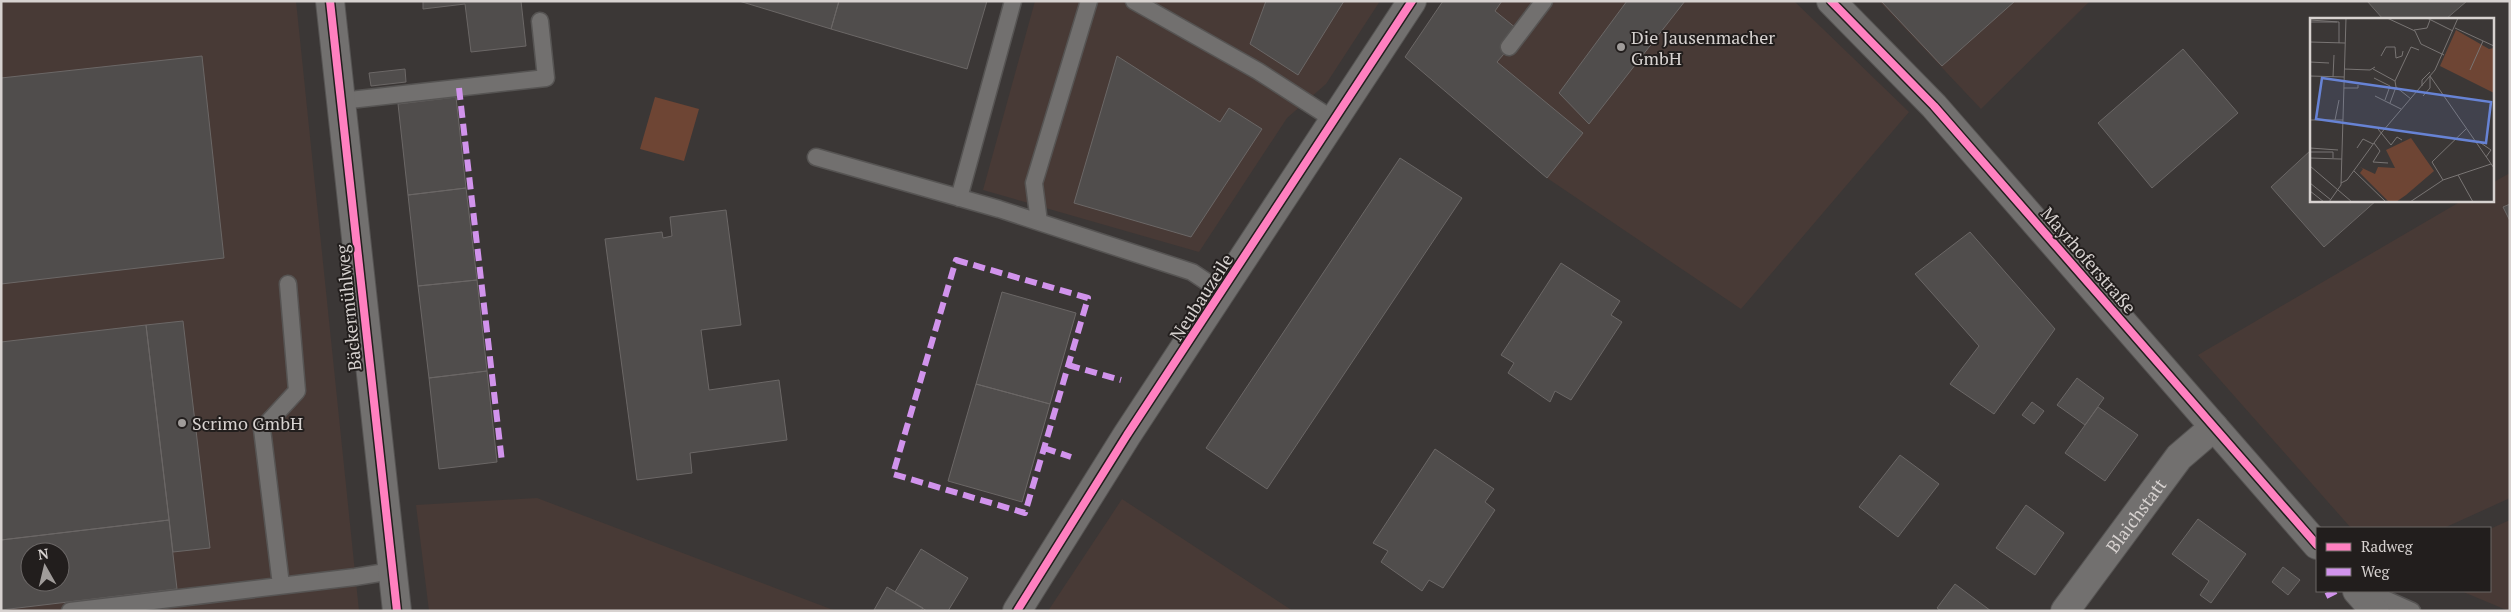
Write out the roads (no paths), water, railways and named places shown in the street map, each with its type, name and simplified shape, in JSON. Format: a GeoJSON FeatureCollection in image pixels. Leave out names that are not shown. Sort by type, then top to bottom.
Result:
{"type":"FeatureCollection","features":[{"type":"Feature","properties":{"kind":"street","name":"Bäckermühlweg"},"geometry":{"type":"LineString","coordinates":[[330,1],[397,611]]}},
{"type":"Feature","properties":{"kind":"street","name":"Neubauzeile"},"geometry":{"type":"LineString","coordinates":[[1017,611],[1117,451],[1412,1]]}},
{"type":"Feature","properties":{"kind":"street","name":"Mayrhoferstraße"},"geometry":{"type":"LineString","coordinates":[[1831,1],[1934,106],[2316,544]]}},
{"type":"Feature","properties":{"kind":"street","name":"Blaichstatt"},"geometry":{"type":"LineString","coordinates":[[2065,611],[2179,457],[2214,427]]}},
{"type":"Feature","properties":{"kind":"street"},"geometry":{"type":"LineString","coordinates":[[2358,592],[2375,611]]}},
{"type":"Feature","properties":{"kind":"lane"},"geometry":{"type":"LineString","coordinates":[[959,198],[1013,1]]}},
{"type":"Feature","properties":{"kind":"lane"},"geometry":{"type":"LineString","coordinates":[[1039,222],[1034,182],[1089,1]]}},
{"type":"Feature","properties":{"kind":"lane"},"geometry":{"type":"LineString","coordinates":[[1134,1],[1258,71],[1334,120]]}},
{"type":"Feature","properties":{"kind":"lane"},"geometry":{"type":"LineString","coordinates":[[1509,47],[1544,1]]}},
{"type":"Feature","properties":{"kind":"lane"},"geometry":{"type":"LineString","coordinates":[[341,101],[546,78],[540,21]]}},
{"type":"Feature","properties":{"kind":"lane"},"geometry":{"type":"LineString","coordinates":[[816,157],[1039,222],[1192,272],[1222,292]]}},
{"type":"Feature","properties":{"kind":"lane"},"geometry":{"type":"LineString","coordinates":[[281,585],[262,429],[297,391],[288,284]]}},
{"type":"Feature","properties":{"kind":"lane"},"geometry":{"type":"LineString","coordinates":[[70,611],[392,571]]}},
{"type":"Feature","properties":{"kind":"lane"},"geometry":{"type":"LineString","coordinates":[[2369,592],[2412,611]]}},
{"type":"Feature","properties":{"kind":"place","name":"Die Jausenmacher GmbH"},"geometry":{"type":"Point","coordinates":[1621,47]}},
{"type":"Feature","properties":{"kind":"place","name":"Scrimo GmbH"},"geometry":{"type":"Point","coordinates":[182,423]}}]}
